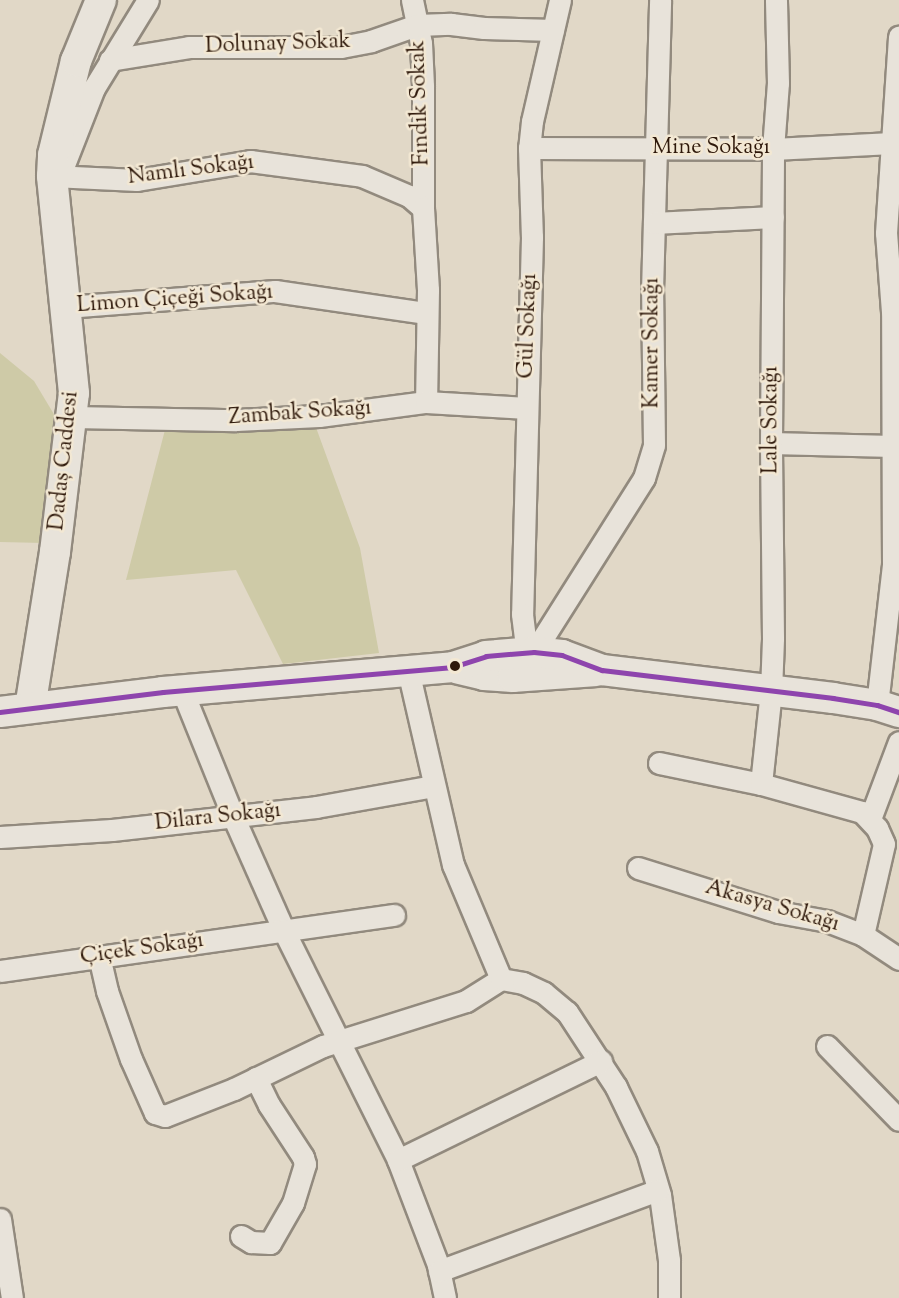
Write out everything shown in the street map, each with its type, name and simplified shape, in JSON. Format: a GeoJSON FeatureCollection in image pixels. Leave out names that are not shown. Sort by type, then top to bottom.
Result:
{"type":"FeatureCollection","features":[{"type":"Feature","properties":{"kind":"main road"},"geometry":{"type":"LineString","coordinates":[[56,176],[60,121],[76,61],[101,0]]}},
{"type":"Feature","properties":{"kind":"main road","name":"Dadaş Caddesi"},"geometry":{"type":"LineString","coordinates":[[30,708],[41,651],[75,393],[56,176]]}},
{"type":"Feature","properties":{"kind":"main road"},"geometry":{"type":"LineString","coordinates":[[0,712],[182,690],[453,667],[486,656],[534,652],[562,655],[602,670]]}},
{"type":"Feature","properties":{"kind":"main road"},"geometry":{"type":"LineString","coordinates":[[453,667],[484,675],[513,677],[538,677],[602,670],[888,708]]}},
{"type":"Feature","properties":{"kind":"street","name":"Dadaş Caddesi"},"geometry":{"type":"LineString","coordinates":[[56,176],[94,88],[148,0]]}},
{"type":"Feature","properties":{"kind":"street","name":"Fındık Sokak"},"geometry":{"type":"LineString","coordinates":[[412,0],[421,43],[425,123],[423,208]]}},
{"type":"Feature","properties":{"kind":"street","name":"Gül Sokağı"},"geometry":{"type":"LineString","coordinates":[[534,652],[525,637],[522,614],[532,237],[528,148],[560,0]]}},
{"type":"Feature","properties":{"kind":"street","name":"Kamer Sokağı"},"geometry":{"type":"LineString","coordinates":[[534,652],[644,478],[654,445],[654,223],[660,0]]}},
{"type":"Feature","properties":{"kind":"street","name":"Lale Sokağı"},"geometry":{"type":"LineString","coordinates":[[761,784],[771,691],[773,149],[778,83],[776,0]]}},
{"type":"Feature","properties":{"kind":"street","name":"Dolunay Sokak"},"geometry":{"type":"LineString","coordinates":[[110,60],[189,47],[341,47],[371,41],[417,25],[451,24],[553,30]]}},
{"type":"Feature","properties":{"kind":"street"},"geometry":{"type":"LineString","coordinates":[[888,708],[892,656],[895,312],[886,233],[899,36]]}},
{"type":"Feature","properties":{"kind":"street","name":"Mine Sokağı"},"geometry":{"type":"LineString","coordinates":[[528,148],[773,149],[892,143]]}},
{"type":"Feature","properties":{"kind":"street","name":"Namlı Sokağı"},"geometry":{"type":"LineString","coordinates":[[56,176],[137,180],[250,161],[362,176],[409,196],[423,208]]}},
{"type":"Feature","properties":{"kind":"street"},"geometry":{"type":"LineString","coordinates":[[423,208],[428,267],[426,402]]}},
{"type":"Feature","properties":{"kind":"street"},"geometry":{"type":"LineString","coordinates":[[654,223],[773,217]]}},
{"type":"Feature","properties":{"kind":"street","name":"Limon Çiçeği Sokağı"},"geometry":{"type":"LineString","coordinates":[[66,307],[275,291],[426,313]]}},
{"type":"Feature","properties":{"kind":"street","name":"Zambak Sokağı"},"geometry":{"type":"LineString","coordinates":[[73,417],[248,420],[319,416],[426,402],[527,408]]}},
{"type":"Feature","properties":{"kind":"street"},"geometry":{"type":"LineString","coordinates":[[771,443],[893,446]]}},
{"type":"Feature","properties":{"kind":"street"},"geometry":{"type":"LineString","coordinates":[[408,670],[453,865],[501,979]]}},
{"type":"Feature","properties":{"kind":"street"},"geometry":{"type":"LineString","coordinates":[[182,690],[233,816],[283,929],[398,1160],[439,1271],[445,1298]]}},
{"type":"Feature","properties":{"kind":"street"},"geometry":{"type":"LineString","coordinates":[[863,935],[884,843],[874,824],[899,742]]}},
{"type":"Feature","properties":{"kind":"street"},"geometry":{"type":"LineString","coordinates":[[659,763],[761,784],[861,812],[874,824],[899,836]]}},
{"type":"Feature","properties":{"kind":"street","name":"Dilara Sokağı"},"geometry":{"type":"LineString","coordinates":[[0,837],[112,830],[316,807],[434,786]]}},
{"type":"Feature","properties":{"kind":"street","name":"Akasya Sokağı"},"geometry":{"type":"LineString","coordinates":[[638,868],[778,912],[827,921],[863,935],[899,959]]}},
{"type":"Feature","properties":{"kind":"street","name":"Çiçek Sokağı"},"geometry":{"type":"LineString","coordinates":[[0,971],[394,915]]}},
{"type":"Feature","properties":{"kind":"street"},"geometry":{"type":"LineString","coordinates":[[99,956],[107,991],[131,1059],[155,1113],[165,1116],[256,1078],[323,1046],[466,1002],[501,979],[523,983],[552,999],[567,1012],[601,1061],[647,1152],[658,1190],[669,1260],[669,1298]]}},
{"type":"Feature","properties":{"kind":"street"},"geometry":{"type":"LineString","coordinates":[[827,1046],[899,1120]]}},
{"type":"Feature","properties":{"kind":"street"},"geometry":{"type":"LineString","coordinates":[[398,1160],[601,1061]]}},
{"type":"Feature","properties":{"kind":"street"},"geometry":{"type":"LineString","coordinates":[[241,1236],[251,1242],[270,1242],[293,1203],[305,1164],[303,1157],[269,1105],[256,1078]]}},
{"type":"Feature","properties":{"kind":"street"},"geometry":{"type":"LineString","coordinates":[[439,1271],[658,1190]]}},
{"type":"Feature","properties":{"kind":"street"},"geometry":{"type":"LineString","coordinates":[[0,1219],[12,1298]]}},
{"type":"Feature","properties":{"kind":"shaded area"},"geometry":{"type":"Polygon","coordinates":[[[0,353],[34,381],[61,426],[44,543],[0,542],[0,353]]]}},
{"type":"Feature","properties":{"kind":"shaded area"},"geometry":{"type":"Polygon","coordinates":[[[314,422],[360,548],[379,653],[283,664],[236,570],[126,580],[166,426],[314,422]]]}},
{"type":"Feature","properties":{"kind":"transit line"},"geometry":{"type":"LineString","coordinates":[[0,712],[163,692],[453,667],[486,656],[534,652],[562,655],[602,670],[833,698],[877,705],[899,712]]}}]}
